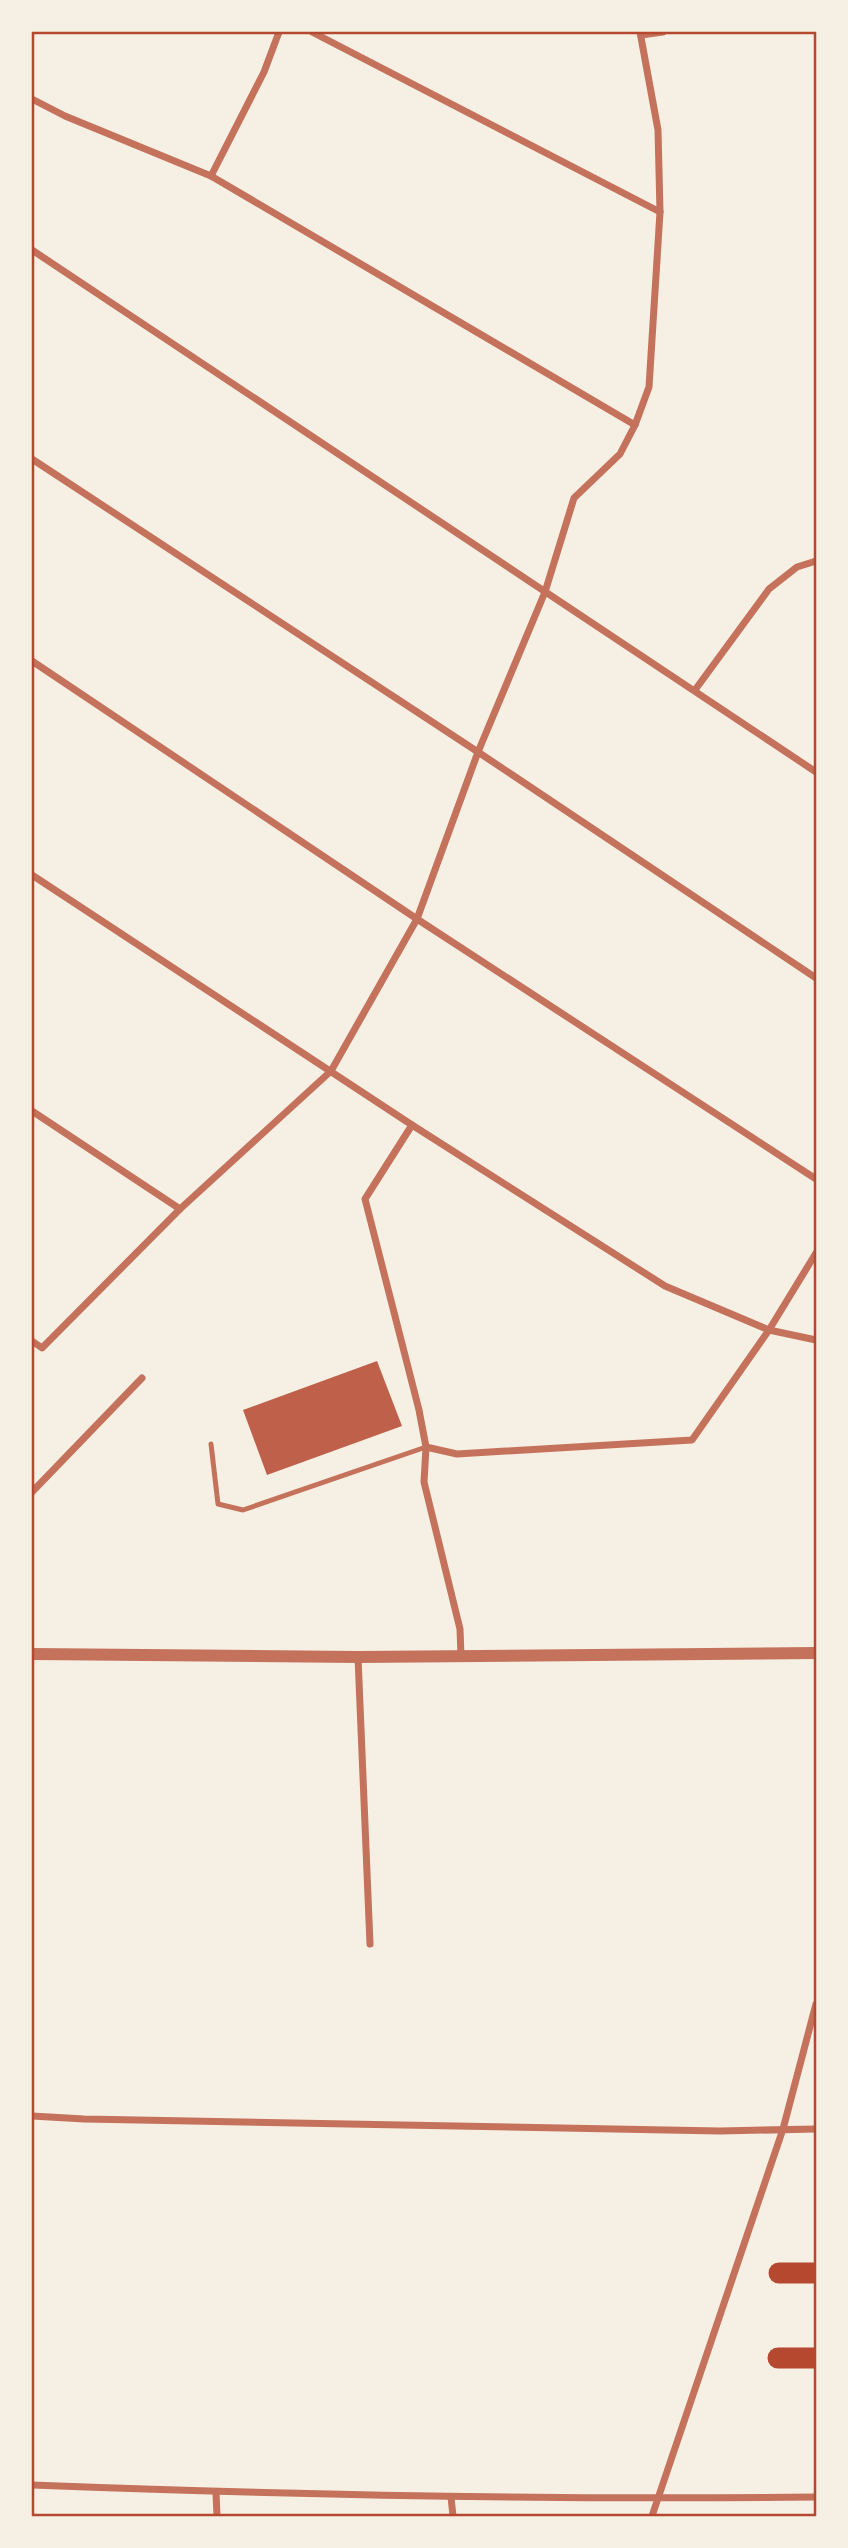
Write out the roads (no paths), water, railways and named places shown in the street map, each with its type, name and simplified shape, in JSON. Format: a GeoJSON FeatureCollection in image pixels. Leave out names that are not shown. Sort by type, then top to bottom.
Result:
{"type":"FeatureCollection","features":[{"type":"Feature","properties":{"kind":"highway"},"geometry":{"type":"LineString","coordinates":[[779,2273],[817,2273]]}},
{"type":"Feature","properties":{"kind":"highway"},"geometry":{"type":"LineString","coordinates":[[778,2358],[817,2358]]}},
{"type":"Feature","properties":{"kind":"street"},"geometry":{"type":"LineString","coordinates":[[211,176],[264,72],[279,32]]}},
{"type":"Feature","properties":{"kind":"street"},"geometry":{"type":"LineString","coordinates":[[312,32],[660,212]]}},
{"type":"Feature","properties":{"kind":"street"},"geometry":{"type":"LineString","coordinates":[[32,1341],[42,1348],[180,1209],[331,1071],[417,919],[478,752],[545,592],[574,498],[621,454],[649,387],[660,212],[658,131],[641,33],[663,32]]}},
{"type":"Feature","properties":{"kind":"street"},"geometry":{"type":"LineString","coordinates":[[32,99],[65,117],[211,176],[635,425]]}},
{"type":"Feature","properties":{"kind":"street"},"geometry":{"type":"LineString","coordinates":[[32,250],[817,772]]}},
{"type":"Feature","properties":{"kind":"street"},"geometry":{"type":"LineString","coordinates":[[32,459],[817,978]]}},
{"type":"Feature","properties":{"kind":"street"},"geometry":{"type":"LineString","coordinates":[[695,690],[769,589],[797,567],[817,561]]}},
{"type":"Feature","properties":{"kind":"street"},"geometry":{"type":"LineString","coordinates":[[32,661],[417,919],[817,1179]]}},
{"type":"Feature","properties":{"kind":"street"},"geometry":{"type":"LineString","coordinates":[[32,875],[412,1125],[665,1286],[769,1330],[817,1340]]}},
{"type":"Feature","properties":{"kind":"street"},"geometry":{"type":"LineString","coordinates":[[32,1111],[180,1209]]}},
{"type":"Feature","properties":{"kind":"street"},"geometry":{"type":"LineString","coordinates":[[412,1125],[365,1199],[426,1447],[424,1482],[460,1629],[461,1656]]}},
{"type":"Feature","properties":{"kind":"street"},"geometry":{"type":"LineString","coordinates":[[426,1447],[457,1454],[692,1440],[769,1330],[817,1254]]}},
{"type":"Feature","properties":{"kind":"street"},"geometry":{"type":"LineString","coordinates":[[32,1492],[142,1378]]}},
{"type":"Feature","properties":{"kind":"street"},"geometry":{"type":"LineString","coordinates":[[32,1654],[358,1657],[817,1653]]}},
{"type":"Feature","properties":{"kind":"street"},"geometry":{"type":"LineString","coordinates":[[358,1657],[370,1944]]}},
{"type":"Feature","properties":{"kind":"street"},"geometry":{"type":"LineString","coordinates":[[652,2516],[783,2129],[817,2004]]}},
{"type":"Feature","properties":{"kind":"street"},"geometry":{"type":"LineString","coordinates":[[32,2116],[720,2131],[817,2129]]}},
{"type":"Feature","properties":{"kind":"street"},"geometry":{"type":"LineString","coordinates":[[32,2485],[216,2493],[451,2497],[817,2497]]}},
{"type":"Feature","properties":{"kind":"street"},"geometry":{"type":"LineString","coordinates":[[216,2493],[217,2516]]}},
{"type":"Feature","properties":{"kind":"street"},"geometry":{"type":"LineString","coordinates":[[451,2497],[453,2516]]}},
{"type":"Feature","properties":{"kind":"lane"},"geometry":{"type":"LineString","coordinates":[[211,1444],[218,1504],[243,1510],[426,1447]]}}]}
